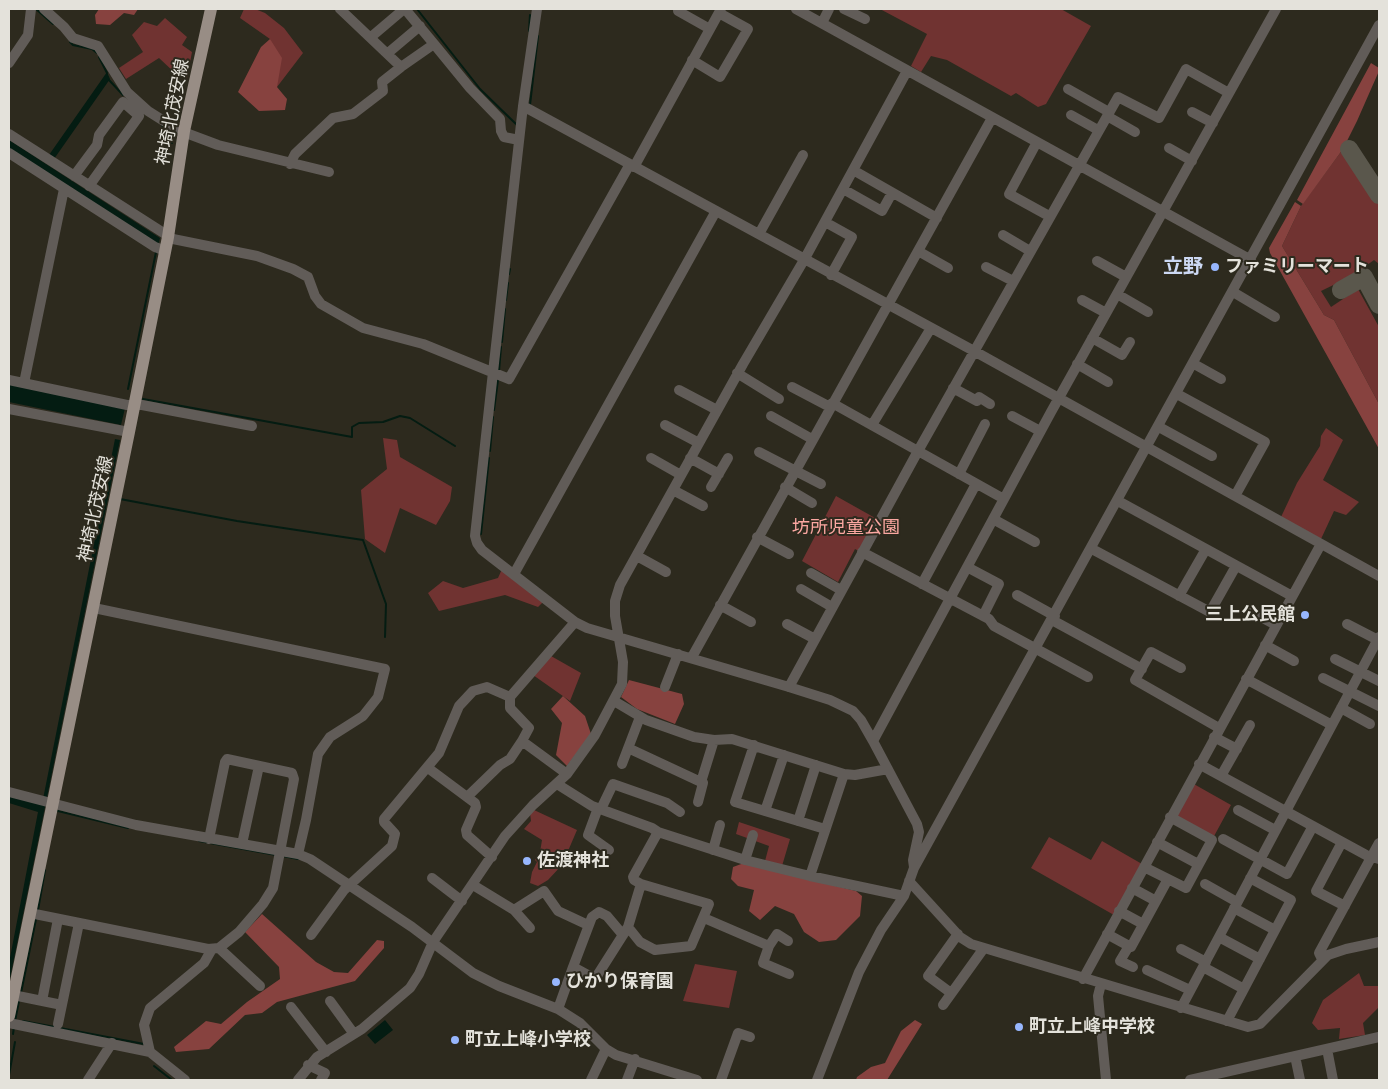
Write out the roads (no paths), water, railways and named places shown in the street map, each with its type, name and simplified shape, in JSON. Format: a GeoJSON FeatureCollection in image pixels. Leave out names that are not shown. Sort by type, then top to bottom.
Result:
{"type":"FeatureCollection","features":[{"type":"Feature","properties":{"kind":"main road","name":"神埼北茂安線"},"geometry":{"type":"LineString","coordinates":[[9,1016],[30,913],[46,803],[94,608],[135,405],[160,249],[168,237],[184,132],[209,10]]}},
{"type":"Feature","properties":{"kind":"street"},"geometry":{"type":"LineString","coordinates":[[9,63],[28,35],[31,9]]}},
{"type":"Feature","properties":{"kind":"street"},"geometry":{"type":"LineString","coordinates":[[44,9],[73,38],[98,46],[127,92],[148,110],[178,130],[218,145],[329,172]]}},
{"type":"Feature","properties":{"kind":"street"},"geometry":{"type":"LineString","coordinates":[[371,38],[405,9],[470,88],[500,119],[501,131],[504,137],[519,140]]}},
{"type":"Feature","properties":{"kind":"street"},"geometry":{"type":"LineString","coordinates":[[534,9],[475,536],[482,550],[575,622],[587,628],[692,657],[789,687],[830,700],[853,711],[861,720],[873,741],[917,824],[919,832],[913,860],[914,868]]}},
{"type":"Feature","properties":{"kind":"street"},"geometry":{"type":"LineString","coordinates":[[796,9],[1251,260]]}},
{"type":"Feature","properties":{"kind":"street"},"geometry":{"type":"LineString","coordinates":[[822,23],[830,9]]}},
{"type":"Feature","properties":{"kind":"street"},"geometry":{"type":"LineString","coordinates":[[844,9],[865,19]]}},
{"type":"Feature","properties":{"kind":"street"},"geometry":{"type":"LineString","coordinates":[[873,741],[1058,398],[1164,212],[1276,9]]}},
{"type":"Feature","properties":{"kind":"street"},"geometry":{"type":"LineString","coordinates":[[344,10],[401,67]]}},
{"type":"Feature","properties":{"kind":"street"},"geometry":{"type":"LineString","coordinates":[[678,11],[710,29]]}},
{"type":"Feature","properties":{"kind":"street"},"geometry":{"type":"LineString","coordinates":[[9,134],[168,237],[257,256],[293,269],[308,278],[315,296],[321,304],[363,328],[423,344],[509,379],[720,11],[748,29],[720,77],[692,60]]}},
{"type":"Feature","properties":{"kind":"street"},"geometry":{"type":"LineString","coordinates":[[817,1080],[859,972],[881,930],[904,896],[914,868],[1118,502],[1379,25]]}},
{"type":"Feature","properties":{"kind":"street"},"geometry":{"type":"LineString","coordinates":[[388,52],[420,26]]}},
{"type":"Feature","properties":{"kind":"street"},"geometry":{"type":"LineString","coordinates":[[290,164],[295,154],[333,118],[353,114],[383,91],[382,82],[434,44]]}},
{"type":"Feature","properties":{"kind":"street"},"geometry":{"type":"LineString","coordinates":[[789,687],[832,606],[1049,216],[1118,97],[1159,118],[1186,69],[1229,93]]}},
{"type":"Feature","properties":{"kind":"street"},"geometry":{"type":"LineString","coordinates":[[298,1080],[308,1065],[354,1034],[410,988],[419,974],[433,942],[474,885],[505,836],[534,804],[567,774],[595,735],[622,684],[623,662],[614,601],[620,585],[737,373],[804,260],[907,71]]}},
{"type":"Feature","properties":{"kind":"street"},"geometry":{"type":"LineString","coordinates":[[1068,90],[1135,132]]}},
{"type":"Feature","properties":{"kind":"street"},"geometry":{"type":"LineString","coordinates":[[74,176],[98,145],[99,135],[123,102],[138,116],[89,186]]}},
{"type":"Feature","properties":{"kind":"street"},"geometry":{"type":"LineString","coordinates":[[523,106],[974,351],[1379,576]]}},
{"type":"Feature","properties":{"kind":"street"},"geometry":{"type":"LineString","coordinates":[[1192,112],[1212,123]]}},
{"type":"Feature","properties":{"kind":"street"},"geometry":{"type":"LineString","coordinates":[[1071,115],[1098,130]]}},
{"type":"Feature","properties":{"kind":"street"},"geometry":{"type":"LineString","coordinates":[[692,657],[757,537],[992,118]]}},
{"type":"Feature","properties":{"kind":"street"},"geometry":{"type":"LineString","coordinates":[[1037,142],[1009,194],[1049,216]]}},
{"type":"Feature","properties":{"kind":"street"},"geometry":{"type":"LineString","coordinates":[[1169,148],[1192,161]]}},
{"type":"Feature","properties":{"kind":"street"},"geometry":{"type":"LineString","coordinates":[[9,153],[160,249]]}},
{"type":"Feature","properties":{"kind":"street"},"geometry":{"type":"LineString","coordinates":[[759,234],[803,155]]}},
{"type":"Feature","properties":{"kind":"street"},"geometry":{"type":"LineString","coordinates":[[853,170],[937,218]]}},
{"type":"Feature","properties":{"kind":"street"},"geometry":{"type":"LineString","coordinates":[[24,383],[64,189]]}},
{"type":"Feature","properties":{"kind":"street"},"geometry":{"type":"LineString","coordinates":[[843,189],[882,211],[892,193]]}},
{"type":"Feature","properties":{"kind":"street"},"geometry":{"type":"LineString","coordinates":[[514,574],[716,211]]}},
{"type":"Feature","properties":{"kind":"street"},"geometry":{"type":"LineString","coordinates":[[825,222],[852,237],[832,275]]}},
{"type":"Feature","properties":{"kind":"street"},"geometry":{"type":"LineString","coordinates":[[1003,235],[1030,251]]}},
{"type":"Feature","properties":{"kind":"street"},"geometry":{"type":"LineString","coordinates":[[918,251],[948,268]]}},
{"type":"Feature","properties":{"kind":"street"},"geometry":{"type":"LineString","coordinates":[[1096,261],[1126,277]]}},
{"type":"Feature","properties":{"kind":"street"},"geometry":{"type":"LineString","coordinates":[[986,267],[1013,281]]}},
{"type":"Feature","properties":{"kind":"street"},"geometry":{"type":"LineString","coordinates":[[1233,292],[1275,317]]}},
{"type":"Feature","properties":{"kind":"street"},"geometry":{"type":"LineString","coordinates":[[1117,294],[1148,312]]}},
{"type":"Feature","properties":{"kind":"street"},"geometry":{"type":"LineString","coordinates":[[1082,300],[1106,313]]}},
{"type":"Feature","properties":{"kind":"street"},"geometry":{"type":"LineString","coordinates":[[872,425],[931,328]]}},
{"type":"Feature","properties":{"kind":"street"},"geometry":{"type":"LineString","coordinates":[[1092,338],[1122,355],[1130,342]]}},
{"type":"Feature","properties":{"kind":"street"},"geometry":{"type":"LineString","coordinates":[[1077,364],[1108,382]]}},
{"type":"Feature","properties":{"kind":"street"},"geometry":{"type":"LineString","coordinates":[[1194,364],[1221,378]]}},
{"type":"Feature","properties":{"kind":"street"},"geometry":{"type":"LineString","coordinates":[[737,373],[779,399]]}},
{"type":"Feature","properties":{"kind":"street"},"geometry":{"type":"LineString","coordinates":[[9,380],[252,426]]}},
{"type":"Feature","properties":{"kind":"street"},"geometry":{"type":"LineString","coordinates":[[792,387],[872,425],[1004,499]]}},
{"type":"Feature","properties":{"kind":"street"},"geometry":{"type":"LineString","coordinates":[[954,388],[977,401],[979,397],[990,404]]}},
{"type":"Feature","properties":{"kind":"street"},"geometry":{"type":"LineString","coordinates":[[679,390],[717,410]]}},
{"type":"Feature","properties":{"kind":"street"},"geometry":{"type":"LineString","coordinates":[[1177,394],[1265,442],[1235,496]]}},
{"type":"Feature","properties":{"kind":"street"},"geometry":{"type":"LineString","coordinates":[[9,409],[129,432]]}},
{"type":"Feature","properties":{"kind":"street"},"geometry":{"type":"LineString","coordinates":[[771,416],[812,439]]}},
{"type":"Feature","properties":{"kind":"street"},"geometry":{"type":"LineString","coordinates":[[1012,416],[1040,431]]}},
{"type":"Feature","properties":{"kind":"street"},"geometry":{"type":"LineString","coordinates":[[959,474],[985,424]]}},
{"type":"Feature","properties":{"kind":"street"},"geometry":{"type":"LineString","coordinates":[[665,425],[698,443]]}},
{"type":"Feature","properties":{"kind":"street"},"geometry":{"type":"LineString","coordinates":[[1159,427],[1212,456]]}},
{"type":"Feature","properties":{"kind":"street"},"geometry":{"type":"LineString","coordinates":[[758,452],[794,472],[798,471],[822,484]]}},
{"type":"Feature","properties":{"kind":"street"},"geometry":{"type":"LineString","coordinates":[[651,458],[681,475]]}},
{"type":"Feature","properties":{"kind":"street"},"geometry":{"type":"LineString","coordinates":[[690,458],[719,474]]}},
{"type":"Feature","properties":{"kind":"street"},"geometry":{"type":"LineString","coordinates":[[711,487],[728,458]]}},
{"type":"Feature","properties":{"kind":"street"},"geometry":{"type":"LineString","coordinates":[[922,584],[976,484]]}},
{"type":"Feature","properties":{"kind":"street"},"geometry":{"type":"LineString","coordinates":[[785,487],[812,503]]}},
{"type":"Feature","properties":{"kind":"street"},"geometry":{"type":"LineString","coordinates":[[673,490],[703,506]]}},
{"type":"Feature","properties":{"kind":"street"},"geometry":{"type":"LineString","coordinates":[[1118,502],[1292,596]]}},
{"type":"Feature","properties":{"kind":"street"},"geometry":{"type":"LineString","coordinates":[[993,519],[1035,542]]}},
{"type":"Feature","properties":{"kind":"street"},"geometry":{"type":"LineString","coordinates":[[757,537],[789,554]]}},
{"type":"Feature","properties":{"kind":"street"},"geometry":{"type":"LineString","coordinates":[[1083,979],[1320,544]]}},
{"type":"Feature","properties":{"kind":"street"},"geometry":{"type":"LineString","coordinates":[[1092,549],[1210,612],[1236,566]]}},
{"type":"Feature","properties":{"kind":"street"},"geometry":{"type":"LineString","coordinates":[[1180,596],[1206,549]]}},
{"type":"Feature","properties":{"kind":"street"},"geometry":{"type":"LineString","coordinates":[[862,552],[983,616],[994,626],[1088,677]]}},
{"type":"Feature","properties":{"kind":"street"},"geometry":{"type":"LineString","coordinates":[[636,556],[666,572]]}},
{"type":"Feature","properties":{"kind":"street"},"geometry":{"type":"LineString","coordinates":[[967,567],[999,584],[983,616]]}},
{"type":"Feature","properties":{"kind":"street"},"geometry":{"type":"LineString","coordinates":[[812,573],[841,590]]}},
{"type":"Feature","properties":{"kind":"street"},"geometry":{"type":"LineString","coordinates":[[801,589],[832,606]]}},
{"type":"Feature","properties":{"kind":"street"},"geometry":{"type":"LineString","coordinates":[[1017,595],[1142,669]]}},
{"type":"Feature","properties":{"kind":"street"},"geometry":{"type":"LineString","coordinates":[[720,605],[751,622]]}},
{"type":"Feature","properties":{"kind":"street"},"geometry":{"type":"LineString","coordinates":[[94,608],[385,669],[378,697],[363,716],[330,737],[318,754],[298,854]]}},
{"type":"Feature","properties":{"kind":"street"},"geometry":{"type":"LineString","coordinates":[[1252,612],[1276,625]]}},
{"type":"Feature","properties":{"kind":"street"},"geometry":{"type":"LineString","coordinates":[[467,797],[500,765],[510,759],[522,741],[528,728],[510,708],[510,697],[575,622]]}},
{"type":"Feature","properties":{"kind":"street"},"geometry":{"type":"LineString","coordinates":[[787,624],[815,639]]}},
{"type":"Feature","properties":{"kind":"street"},"geometry":{"type":"LineString","coordinates":[[1180,1008],[1379,638],[1347,624]]}},
{"type":"Feature","properties":{"kind":"street"},"geometry":{"type":"LineString","coordinates":[[1265,645],[1294,661]]}},
{"type":"Feature","properties":{"kind":"street"},"geometry":{"type":"LineString","coordinates":[[1181,668],[1151,652],[1135,680],[1217,732],[1237,748]]}},
{"type":"Feature","properties":{"kind":"street"},"geometry":{"type":"LineString","coordinates":[[665,687],[678,654]]}},
{"type":"Feature","properties":{"kind":"street"},"geometry":{"type":"LineString","coordinates":[[1335,659],[1379,681]]}},
{"type":"Feature","properties":{"kind":"street"},"geometry":{"type":"LineString","coordinates":[[1323,678],[1379,706]]}},
{"type":"Feature","properties":{"kind":"street"},"geometry":{"type":"LineString","coordinates":[[1246,679],[1332,726]]}},
{"type":"Feature","properties":{"kind":"street"},"geometry":{"type":"LineString","coordinates":[[311,935],[347,887],[392,846],[395,834],[384,822],[384,818],[440,753],[459,706],[473,692],[488,686],[510,697]]}},
{"type":"Feature","properties":{"kind":"street"},"geometry":{"type":"LineString","coordinates":[[614,701],[640,717],[694,737],[714,740],[732,739],[844,774],[855,775],[888,769]]}},
{"type":"Feature","properties":{"kind":"street"},"geometry":{"type":"LineString","coordinates":[[1341,708],[1370,724]]}},
{"type":"Feature","properties":{"kind":"street"},"geometry":{"type":"LineString","coordinates":[[622,764],[640,717]]}},
{"type":"Feature","properties":{"kind":"street"},"geometry":{"type":"LineString","coordinates":[[1222,776],[1250,725]]}},
{"type":"Feature","properties":{"kind":"street"},"geometry":{"type":"LineString","coordinates":[[701,782],[714,740]]}},
{"type":"Feature","properties":{"kind":"street"},"geometry":{"type":"LineString","coordinates":[[522,741],[567,774]]}},
{"type":"Feature","properties":{"kind":"street"},"geometry":{"type":"LineString","coordinates":[[754,745],[735,802],[825,829]]}},
{"type":"Feature","properties":{"kind":"street"},"geometry":{"type":"LineString","coordinates":[[628,748],[704,784],[698,802]]}},
{"type":"Feature","properties":{"kind":"street"},"geometry":{"type":"LineString","coordinates":[[765,811],[784,755]]}},
{"type":"Feature","properties":{"kind":"street"},"geometry":{"type":"LineString","coordinates":[[150,1052],[144,1025],[150,1008],[204,963],[215,948],[239,932],[264,904],[273,888],[294,779],[292,773],[227,759],[209,838]]}},
{"type":"Feature","properties":{"kind":"street"},"geometry":{"type":"LineString","coordinates":[[1199,764],[1375,858]]}},
{"type":"Feature","properties":{"kind":"street"},"geometry":{"type":"LineString","coordinates":[[798,821],[816,765]]}},
{"type":"Feature","properties":{"kind":"street"},"geometry":{"type":"LineString","coordinates":[[242,844],[259,766]]}},
{"type":"Feature","properties":{"kind":"street"},"geometry":{"type":"LineString","coordinates":[[428,768],[467,797],[476,807],[466,830],[467,835],[492,857]]}},
{"type":"Feature","properties":{"kind":"street"},"geometry":{"type":"LineString","coordinates":[[810,876],[844,774]]}},
{"type":"Feature","properties":{"kind":"street"},"geometry":{"type":"LineString","coordinates":[[558,784],[600,809],[652,828],[658,832],[713,850],[810,876],[904,896]]}},
{"type":"Feature","properties":{"kind":"street"},"geometry":{"type":"LineString","coordinates":[[609,850],[588,835],[613,784],[667,803],[680,812]]}},
{"type":"Feature","properties":{"kind":"street"},"geometry":{"type":"LineString","coordinates":[[9,792],[136,825],[242,844],[279,855],[298,854],[319,864],[347,887],[433,942],[473,973],[499,986],[558,1009],[580,1023],[606,1050],[616,1055],[697,1080]]}},
{"type":"Feature","properties":{"kind":"street"},"geometry":{"type":"LineString","coordinates":[[1238,810],[1275,830]]}},
{"type":"Feature","properties":{"kind":"street"},"geometry":{"type":"LineString","coordinates":[[1144,867],[1186,888],[1212,840],[1170,817]]}},
{"type":"Feature","properties":{"kind":"street"},"geometry":{"type":"LineString","coordinates":[[713,850],[720,825]]}},
{"type":"Feature","properties":{"kind":"street"},"geometry":{"type":"LineString","coordinates":[[1223,839],[1287,874],[1313,826]]}},
{"type":"Feature","properties":{"kind":"street"},"geometry":{"type":"LineString","coordinates":[[558,1009],[592,916],[599,912],[640,942],[655,950],[691,946],[709,904],[642,884],[634,880],[633,877],[658,832]]}},
{"type":"Feature","properties":{"kind":"street"},"geometry":{"type":"LineString","coordinates":[[745,860],[752,835]]}},
{"type":"Feature","properties":{"kind":"street"},"geometry":{"type":"LineString","coordinates":[[1157,842],[1198,864]]}},
{"type":"Feature","properties":{"kind":"street"},"geometry":{"type":"LineString","coordinates":[[1342,842],[1316,891],[1344,906]]}},
{"type":"Feature","properties":{"kind":"street"},"geometry":{"type":"LineString","coordinates":[[1322,959],[1319,953],[1344,906],[1375,858],[1379,843]]}},
{"type":"Feature","properties":{"kind":"street"},"geometry":{"type":"LineString","coordinates":[[432,878],[462,901]]}},
{"type":"Feature","properties":{"kind":"street"},"geometry":{"type":"LineString","coordinates":[[1227,1021],[1291,900],[1250,878]]}},
{"type":"Feature","properties":{"kind":"street"},"geometry":{"type":"LineString","coordinates":[[1133,967],[1120,961],[1129,946],[1131,947],[1168,879]]}},
{"type":"Feature","properties":{"kind":"street"},"geometry":{"type":"LineString","coordinates":[[909,881],[965,941],[1083,979],[1248,1027],[1260,1024],[1322,959],[1336,952],[1379,942]]}},
{"type":"Feature","properties":{"kind":"street"},"geometry":{"type":"LineString","coordinates":[[573,967],[595,979],[626,931],[642,884]]}},
{"type":"Feature","properties":{"kind":"street"},"geometry":{"type":"LineString","coordinates":[[1205,884],[1275,930]]}},
{"type":"Feature","properties":{"kind":"street"},"geometry":{"type":"LineString","coordinates":[[474,885],[514,910],[530,928]]}},
{"type":"Feature","properties":{"kind":"street"},"geometry":{"type":"LineString","coordinates":[[1132,888],[1156,901]]}},
{"type":"Feature","properties":{"kind":"street"},"geometry":{"type":"LineString","coordinates":[[514,910],[544,891],[558,911],[588,926]]}},
{"type":"Feature","properties":{"kind":"street"},"geometry":{"type":"LineString","coordinates":[[1119,912],[1143,924]]}},
{"type":"Feature","properties":{"kind":"street"},"geometry":{"type":"LineString","coordinates":[[30,913],[215,948],[260,986]]}},
{"type":"Feature","properties":{"kind":"street"},"geometry":{"type":"LineString","coordinates":[[704,918],[768,946]]}},
{"type":"Feature","properties":{"kind":"street"},"geometry":{"type":"LineString","coordinates":[[42,1001],[58,919]]}},
{"type":"Feature","properties":{"kind":"street"},"geometry":{"type":"LineString","coordinates":[[58,1024],[79,923]]}},
{"type":"Feature","properties":{"kind":"street"},"geometry":{"type":"LineString","coordinates":[[788,941],[777,934],[768,946],[763,963],[789,974]]}},
{"type":"Feature","properties":{"kind":"street"},"geometry":{"type":"LineString","coordinates":[[951,993],[928,976],[958,934]]}},
{"type":"Feature","properties":{"kind":"street"},"geometry":{"type":"LineString","coordinates":[[1107,934],[1129,946]]}},
{"type":"Feature","properties":{"kind":"street"},"geometry":{"type":"LineString","coordinates":[[1219,937],[1260,959]]}},
{"type":"Feature","properties":{"kind":"street"},"geometry":{"type":"LineString","coordinates":[[943,1005],[984,948]]}},
{"type":"Feature","properties":{"kind":"street"},"geometry":{"type":"LineString","coordinates":[[1181,949],[1244,989]]}},
{"type":"Feature","properties":{"kind":"street"},"geometry":{"type":"LineString","coordinates":[[1147,970],[1190,990]]}},
{"type":"Feature","properties":{"kind":"street"},"geometry":{"type":"LineString","coordinates":[[1101,984],[1098,996],[1106,1080]]}},
{"type":"Feature","properties":{"kind":"street"},"geometry":{"type":"LineString","coordinates":[[13,995],[62,1005]]}},
{"type":"Feature","properties":{"kind":"street"},"geometry":{"type":"LineString","coordinates":[[330,1001],[354,1034]]}},
{"type":"Feature","properties":{"kind":"street"},"geometry":{"type":"LineString","coordinates":[[291,1007],[326,1052]]}},
{"type":"Feature","properties":{"kind":"street"},"geometry":{"type":"LineString","coordinates":[[9,1023],[150,1052],[185,1080]]}},
{"type":"Feature","properties":{"kind":"street"},"geometry":{"type":"LineString","coordinates":[[721,1080],[738,1033],[750,1037]]}},
{"type":"Feature","properties":{"kind":"street"},"geometry":{"type":"LineString","coordinates":[[1190,1080],[1379,1038]]}},
{"type":"Feature","properties":{"kind":"street"},"geometry":{"type":"LineString","coordinates":[[88,1080],[112,1044]]}},
{"type":"Feature","properties":{"kind":"street"},"geometry":{"type":"LineString","coordinates":[[1327,1049],[1334,1080]]}},
{"type":"Feature","properties":{"kind":"street"},"geometry":{"type":"LineString","coordinates":[[591,1080],[606,1050]]}},
{"type":"Feature","properties":{"kind":"street"},"geometry":{"type":"LineString","coordinates":[[1295,1056],[1300,1080]]}},
{"type":"Feature","properties":{"kind":"street"},"geometry":{"type":"LineString","coordinates":[[627,1080],[634,1059]]}},
{"type":"Feature","properties":{"kind":"street"},"geometry":{"type":"LineString","coordinates":[[308,1065],[325,1073],[321,1080]]}},
{"type":"Feature","properties":{"kind":"waterway"},"geometry":{"type":"LineString","coordinates":[[36,9],[53,24]]}},
{"type":"Feature","properties":{"kind":"waterway"},"geometry":{"type":"LineString","coordinates":[[417,9],[480,89],[517,125]]}},
{"type":"Feature","properties":{"kind":"waterway"},"geometry":{"type":"LineString","coordinates":[[529,31],[530,15]]}},
{"type":"Feature","properties":{"kind":"waterway"},"geometry":{"type":"LineString","coordinates":[[530,105],[538,36]]}},
{"type":"Feature","properties":{"kind":"waterway"},"geometry":{"type":"LineString","coordinates":[[70,42],[73,45],[92,49],[97,53]]}},
{"type":"Feature","properties":{"kind":"waterway"},"geometry":{"type":"LineString","coordinates":[[99,57],[107,73]]}},
{"type":"Feature","properties":{"kind":"waterway"},"geometry":{"type":"LineString","coordinates":[[109,80],[123,95]]}},
{"type":"Feature","properties":{"kind":"waterway"},"geometry":{"type":"LineString","coordinates":[[162,125],[172,143]]}},
{"type":"Feature","properties":{"kind":"waterway"},"geometry":{"type":"LineString","coordinates":[[128,389],[156,252]]}},
{"type":"Feature","properties":{"kind":"waterway"},"geometry":{"type":"LineString","coordinates":[[509,274],[510,269]]}},
{"type":"Feature","properties":{"kind":"waterway"},"geometry":{"type":"LineString","coordinates":[[506,300],[508,283]]}},
{"type":"Feature","properties":{"kind":"waterway"},"geometry":{"type":"LineString","coordinates":[[502,342],[505,309]]}},
{"type":"Feature","properties":{"kind":"waterway"},"geometry":{"type":"LineString","coordinates":[[499,371],[501,347]]}},
{"type":"Feature","properties":{"kind":"waterway"},"geometry":{"type":"LineString","coordinates":[[494,410],[498,380]]}},
{"type":"Feature","properties":{"kind":"waterway"},"geometry":{"type":"LineString","coordinates":[[143,399],[352,437],[352,427],[359,423],[383,422],[400,416],[410,418],[455,446]]}},
{"type":"Feature","properties":{"kind":"waterway"},"geometry":{"type":"LineString","coordinates":[[490,451],[493,417]]}},
{"type":"Feature","properties":{"kind":"waterway"},"geometry":{"type":"LineString","coordinates":[[481,534],[489,458]]}},
{"type":"Feature","properties":{"kind":"waterway"},"geometry":{"type":"LineString","coordinates":[[120,499],[237,521],[363,540],[386,604],[385,637]]}},
{"type":"Feature","properties":{"kind":"waterway"},"geometry":{"type":"LineString","coordinates":[[58,811],[128,828]]}},
{"type":"Feature","properties":{"kind":"waterway"},"geometry":{"type":"LineString","coordinates":[[199,841],[276,855]]}},
{"type":"Feature","properties":{"kind":"waterway"},"geometry":{"type":"LineString","coordinates":[[283,856],[298,859]]}},
{"type":"Feature","properties":{"kind":"waterway"},"geometry":{"type":"LineString","coordinates":[[38,910],[45,870]]}},
{"type":"Feature","properties":{"kind":"waterway"},"geometry":{"type":"LineString","coordinates":[[21,993],[36,919]]}},
{"type":"Feature","properties":{"kind":"waterway"},"geometry":{"type":"LineString","coordinates":[[15,1021],[19,1001]]}},
{"type":"Feature","properties":{"kind":"waterway"},"geometry":{"type":"LineString","coordinates":[[23,1021],[55,1027]]}},
{"type":"Feature","properties":{"kind":"waterway"},"geometry":{"type":"LineString","coordinates":[[13,1034],[14,1027]]}},
{"type":"Feature","properties":{"kind":"waterway"},"geometry":{"type":"LineString","coordinates":[[60,1028],[144,1044]]}},
{"type":"Feature","properties":{"kind":"waterway"},"geometry":{"type":"LineString","coordinates":[[9,1075],[15,1042]]}},
{"type":"Feature","properties":{"kind":"waterway"},"geometry":{"type":"LineString","coordinates":[[154,1066],[172,1080]]}},
{"type":"Feature","properties":{"kind":"place","name":"ファミリーマート"},"geometry":{"type":"Point","coordinates":[1215,267]}},
{"type":"Feature","properties":{"kind":"place","name":"三上公民館"},"geometry":{"type":"Point","coordinates":[1305,615]}},
{"type":"Feature","properties":{"kind":"place","name":"佐渡神社"},"geometry":{"type":"Point","coordinates":[527,861]}},
{"type":"Feature","properties":{"kind":"place","name":"ひかり保育園"},"geometry":{"type":"Point","coordinates":[556,982]}},
{"type":"Feature","properties":{"kind":"place","name":"町立上峰中学校"},"geometry":{"type":"Point","coordinates":[1019,1027]}},
{"type":"Feature","properties":{"kind":"place","name":"町立上峰小学校"},"geometry":{"type":"Point","coordinates":[455,1040]}},
{"type":"Feature","properties":{"kind":"district","name":"立野"},"geometry":{"type":"Point","coordinates":[1183,267]}},
{"type":"Feature","properties":{"kind":"park label","name":"坊所児童公園"},"geometry":{"type":"Point","coordinates":[846,528]}}]}
